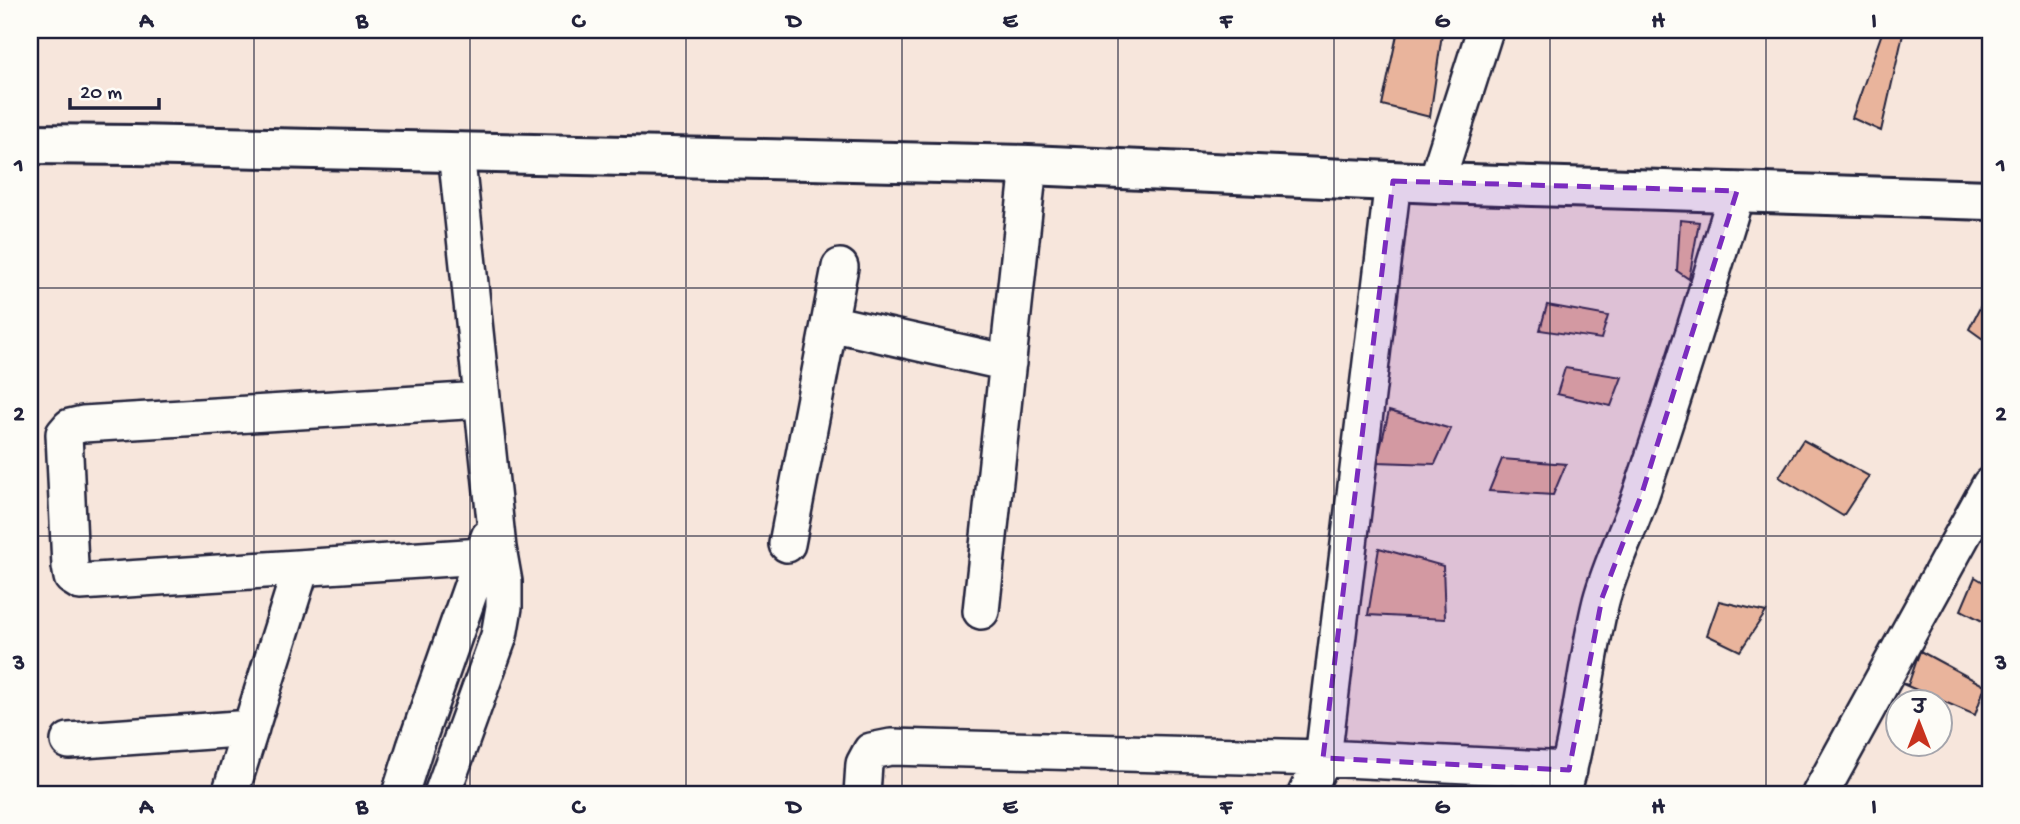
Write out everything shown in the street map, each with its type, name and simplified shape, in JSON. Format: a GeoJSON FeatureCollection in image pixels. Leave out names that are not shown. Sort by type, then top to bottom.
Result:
{"type":"FeatureCollection","features":[{"type":"Feature","properties":{"kind":"street"},"geometry":{"type":"LineString","coordinates":[[1436,183],[1485,30]]}},
{"type":"Feature","properties":{"kind":"street"},"geometry":{"type":"LineString","coordinates":[[30,144],[1028,165],[1436,183],[1990,200]]}},
{"type":"Feature","properties":{"kind":"street"},"geometry":{"type":"LineString","coordinates":[[442,794],[499,636],[504,607],[504,582],[456,152]]}},
{"type":"Feature","properties":{"kind":"street"},"geometry":{"type":"LineString","coordinates":[[981,611],[1028,165]]}},
{"type":"Feature","properties":{"kind":"street"},"geometry":{"type":"LineString","coordinates":[[1306,794],[1323,758],[1394,181]]}},
{"type":"Feature","properties":{"kind":"street"},"geometry":{"type":"LineString","coordinates":[[862,794],[864,764],[872,751],[891,747],[1323,758],[1566,782],[1602,598],[1642,493],[1737,191]]}},
{"type":"Feature","properties":{"kind":"street"},"geometry":{"type":"LineString","coordinates":[[787,544],[840,267]]}},
{"type":"Feature","properties":{"kind":"street"},"geometry":{"type":"LineString","coordinates":[[830,323],[1008,363]]}},
{"type":"Feature","properties":{"kind":"street"},"geometry":{"type":"LineString","coordinates":[[482,400],[83,424],[70,428],[64,434],[70,566],[72,577],[80,582],[482,556]]}},
{"type":"Feature","properties":{"kind":"street"},"geometry":{"type":"LineString","coordinates":[[1821,794],[1990,485]]}},
{"type":"Feature","properties":{"kind":"street"},"geometry":{"type":"LineString","coordinates":[[400,794],[495,520]]}},
{"type":"Feature","properties":{"kind":"street"},"geometry":{"type":"LineString","coordinates":[[230,794],[301,568]]}},
{"type":"Feature","properties":{"kind":"street"},"geometry":{"type":"LineString","coordinates":[[69,741],[251,728]]}},
{"type":"Feature","properties":{"kind":"street"},"geometry":{"type":"LineString","coordinates":[[415,747],[455,760]]}},
{"type":"Feature","properties":{"kind":"highlighted area"},"geometry":{"type":"Polygon","coordinates":[[[1393,181],[1737,191],[1642,493],[1602,598],[1569,770],[1323,758],[1393,181]]]}},
{"type":"Feature","properties":{"kind":"building"},"geometry":{"type":"Polygon","coordinates":[[[1398,30],[1432,30],[1442,34],[1430,117],[1382,105],[1398,30]]]}},
{"type":"Feature","properties":{"kind":"building"},"geometry":{"type":"Polygon","coordinates":[[[1883,30],[1904,30],[1881,131],[1852,118],[1883,30]]]}},
{"type":"Feature","properties":{"kind":"building"},"geometry":{"type":"Polygon","coordinates":[[[1680,220],[1699,222],[1689,279],[1677,271],[1680,220]]]}},
{"type":"Feature","properties":{"kind":"building"},"geometry":{"type":"Polygon","coordinates":[[[1990,288],[1990,344],[1969,329],[1990,288]]]}},
{"type":"Feature","properties":{"kind":"building"},"geometry":{"type":"Polygon","coordinates":[[[1547,305],[1608,316],[1601,339],[1540,330],[1547,305]]]}},
{"type":"Feature","properties":{"kind":"building"},"geometry":{"type":"Polygon","coordinates":[[[1565,368],[1622,377],[1611,406],[1557,394],[1565,368]]]}},
{"type":"Feature","properties":{"kind":"building"},"geometry":{"type":"Polygon","coordinates":[[[1389,411],[1451,429],[1435,464],[1377,462],[1389,411]]]}},
{"type":"Feature","properties":{"kind":"building"},"geometry":{"type":"Polygon","coordinates":[[[1803,440],[1869,476],[1843,516],[1779,477],[1803,440]]]}},
{"type":"Feature","properties":{"kind":"building"},"geometry":{"type":"Polygon","coordinates":[[[1502,459],[1566,464],[1553,495],[1489,491],[1502,459]]]}},
{"type":"Feature","properties":{"kind":"building"},"geometry":{"type":"Polygon","coordinates":[[[1379,548],[1443,566],[1445,619],[1368,615],[1379,548]]]}},
{"type":"Feature","properties":{"kind":"building"},"geometry":{"type":"Polygon","coordinates":[[[1975,577],[1990,586],[1990,625],[1961,610],[1975,577]]]}},
{"type":"Feature","properties":{"kind":"building"},"geometry":{"type":"Polygon","coordinates":[[[1719,601],[1766,612],[1740,651],[1707,635],[1719,601]]]}},
{"type":"Feature","properties":{"kind":"building"},"geometry":{"type":"Polygon","coordinates":[[[1920,651],[1985,686],[1975,715],[1954,706],[1954,688],[1912,688],[1898,682],[1908,685],[1920,651]]]}}]}
